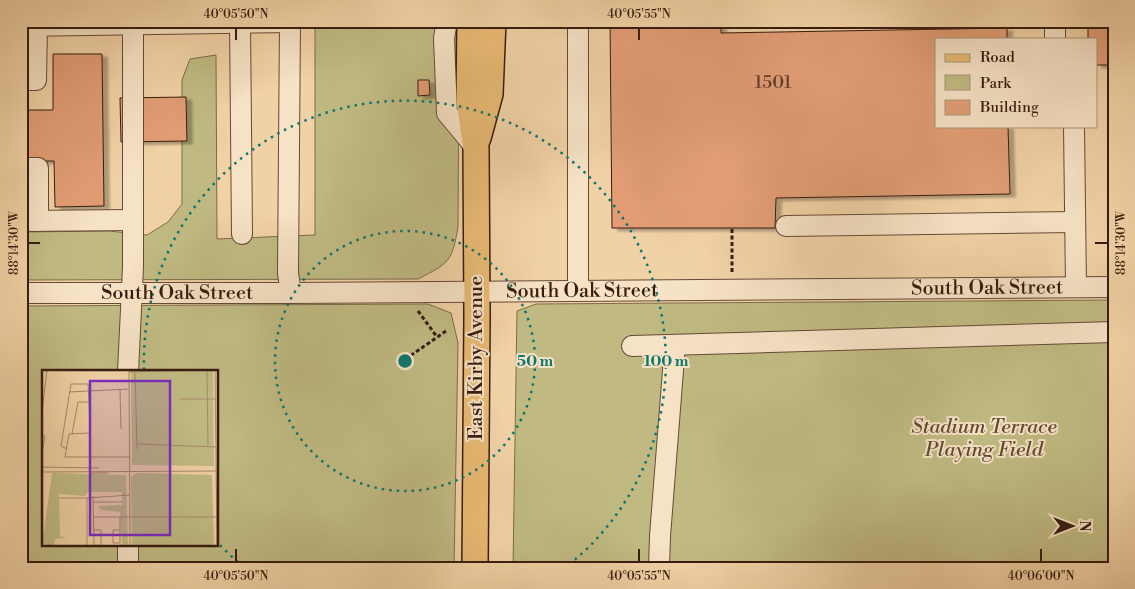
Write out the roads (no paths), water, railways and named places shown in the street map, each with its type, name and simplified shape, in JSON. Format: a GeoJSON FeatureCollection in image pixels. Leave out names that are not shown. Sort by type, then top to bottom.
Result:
{"type":"FeatureCollection","features":[{"type":"Feature","properties":{"kind":"main road","name":"East Kirby Avenue"},"geometry":{"type":"LineString","coordinates":[[470,21],[469,102],[476,148],[475,568]]}},
{"type":"Feature","properties":{"kind":"main road","name":"East Kirby Avenue"},"geometry":{"type":"LineString","coordinates":[[476,148],[490,94],[493,21]]}},
{"type":"Feature","properties":{"kind":"street"},"geometry":{"type":"LineString","coordinates":[[447,21],[444,38],[447,113],[476,148]]}},
{"type":"Feature","properties":{"kind":"street"},"geometry":{"type":"LineString","coordinates":[[578,21],[578,291]]}},
{"type":"Feature","properties":{"kind":"street"},"geometry":{"type":"LineString","coordinates":[[1055,21],[1055,38]]}},
{"type":"Feature","properties":{"kind":"street"},"geometry":{"type":"LineString","coordinates":[[21,80],[36,80],[29,25],[290,22],[288,273],[291,293]]}},
{"type":"Feature","properties":{"kind":"street"},"geometry":{"type":"LineString","coordinates":[[240,23],[242,234]]}},
{"type":"Feature","properties":{"kind":"street"},"geometry":{"type":"LineString","coordinates":[[128,370],[133,267],[133,24]]}},
{"type":"Feature","properties":{"kind":"street"},"geometry":{"type":"LineString","coordinates":[[1074,128],[1076,287]]}},
{"type":"Feature","properties":{"kind":"street"},"geometry":{"type":"LineString","coordinates":[[21,168],[38,168],[30,221],[132,220]]}},
{"type":"Feature","properties":{"kind":"street"},"geometry":{"type":"LineString","coordinates":[[786,226],[1076,222]]}},
{"type":"Feature","properties":{"kind":"street","name":"South Oak Street"},"geometry":{"type":"LineString","coordinates":[[21,293],[477,292],[1114,287]]}},
{"type":"Feature","properties":{"kind":"street"},"geometry":{"type":"LineString","coordinates":[[632,346],[1114,332]]}},
{"type":"Feature","properties":{"kind":"street"},"geometry":{"type":"LineString","coordinates":[[659,568],[675,345]]}},
{"type":"Feature","properties":{"kind":"street"},"geometry":{"type":"LineString","coordinates":[[128,546],[128,568]]}},
{"type":"Feature","properties":{"kind":"park label","name":"Stadium Terrace Playing Field"},"geometry":{"type":"Point","coordinates":[984,438]}}]}
